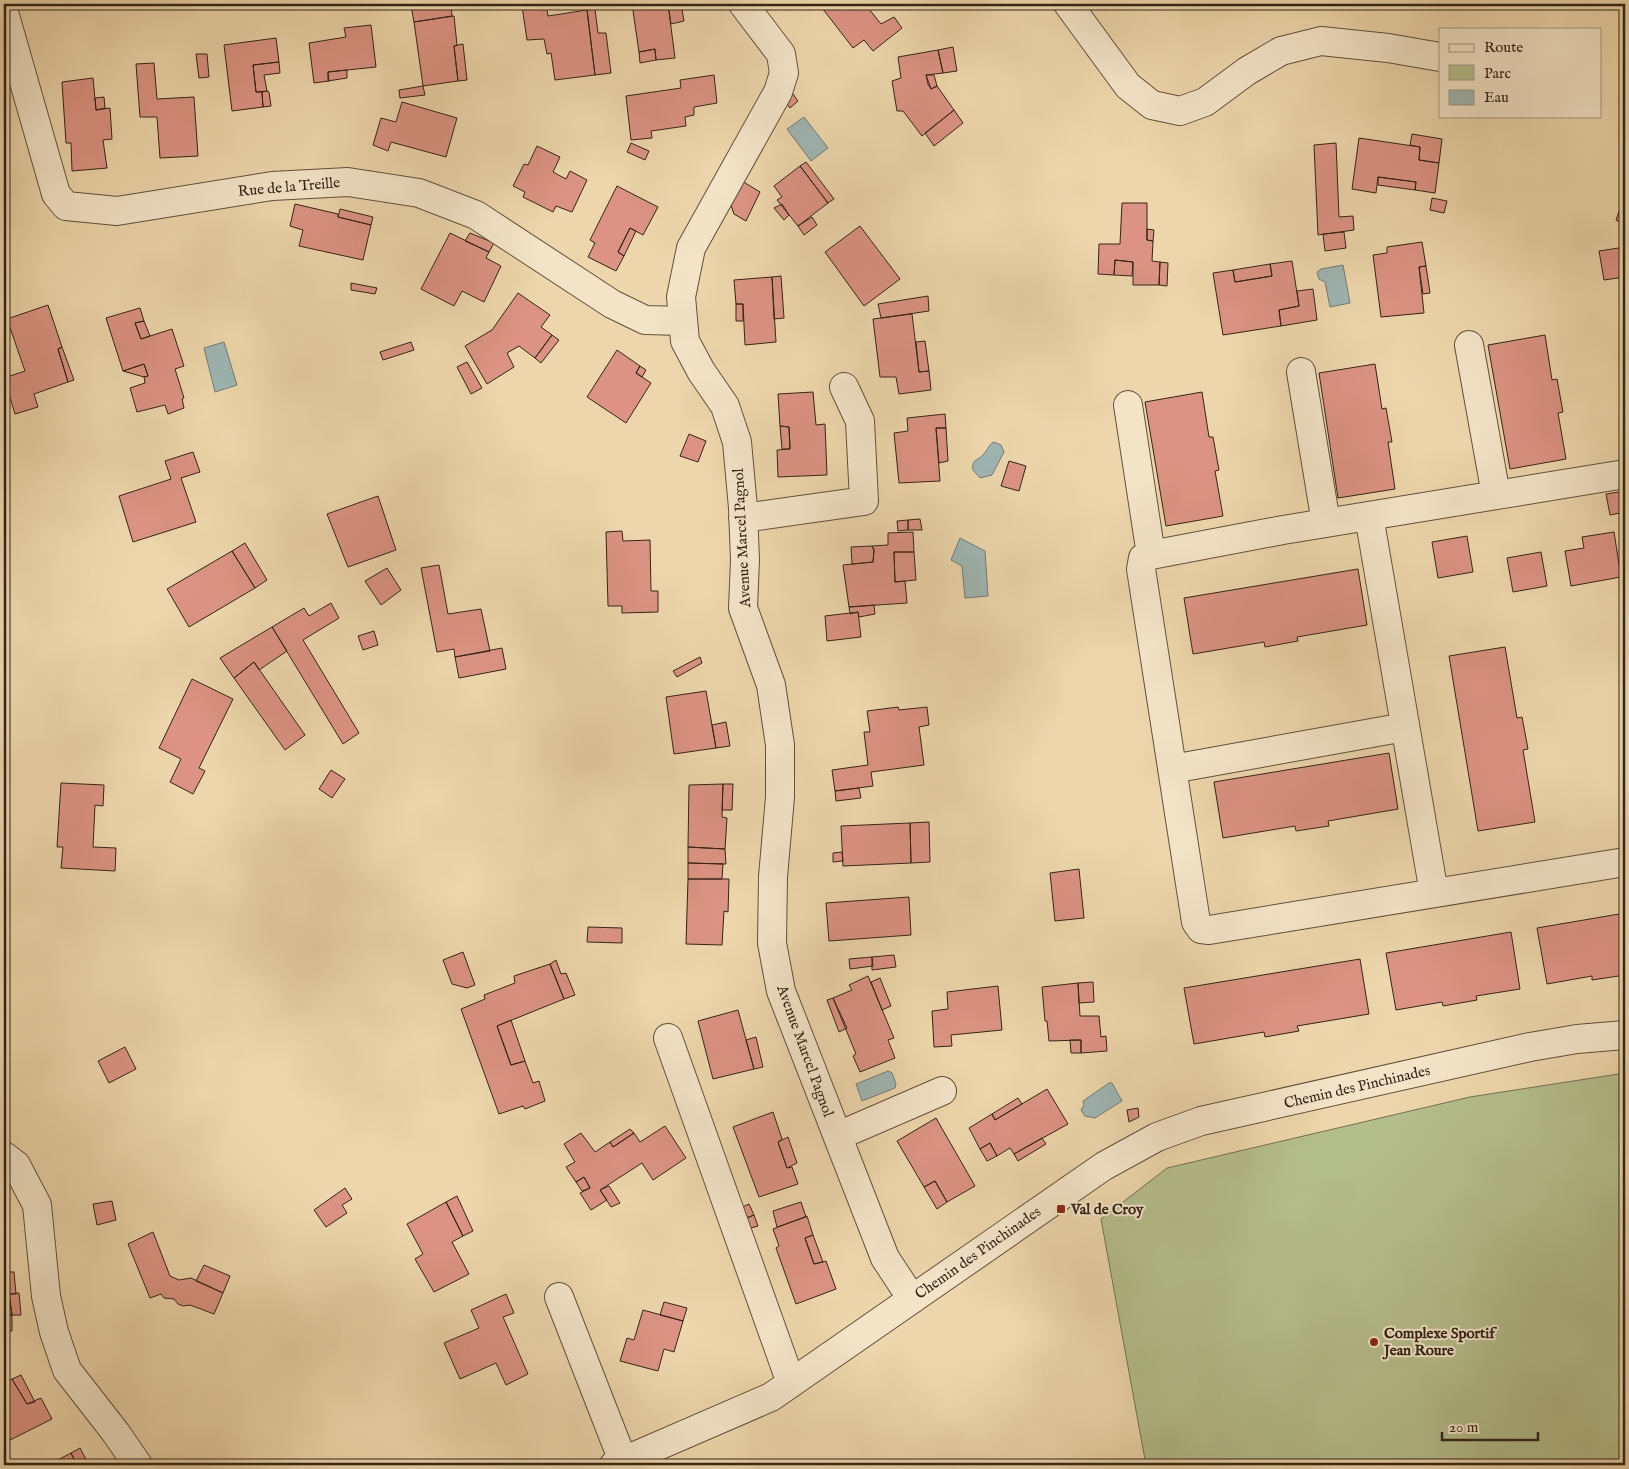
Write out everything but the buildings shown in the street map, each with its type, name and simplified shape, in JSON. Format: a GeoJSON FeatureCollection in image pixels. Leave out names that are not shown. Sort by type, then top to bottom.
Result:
{"type":"FeatureCollection","features":[{"type":"Feature","properties":{"kind":"street","name":"Avenue Marcel Pagnol"},"geometry":{"type":"LineString","coordinates":[[744,4],[781,54],[784,73],[778,92],[691,248],[681,297],[685,341],[701,372],[725,406],[737,442],[745,560],[743,608],[771,685],[780,745],[780,797],[773,877],[772,943],[781,991],[885,1258],[912,1298]]}},
{"type":"Feature","properties":{"kind":"street"},"geometry":{"type":"LineString","coordinates":[[1068,4],[1128,86],[1152,105],[1180,110],[1205,102],[1247,71],[1281,51],[1322,41],[1388,48],[1439,57]]}},
{"type":"Feature","properties":{"kind":"street","name":"Rue de la Treille"},"geometry":{"type":"LineString","coordinates":[[4,12],[56,194],[66,206],[117,211],[272,186],[348,182],[419,193],[476,215],[612,304],[645,320],[683,321]]}},
{"type":"Feature","properties":{"kind":"street"},"geometry":{"type":"LineString","coordinates":[[1469,345],[1496,495]]}},
{"type":"Feature","properties":{"kind":"street"},"geometry":{"type":"LineString","coordinates":[[1301,372],[1326,523]]}},
{"type":"Feature","properties":{"kind":"street"},"geometry":{"type":"LineString","coordinates":[[743,518],[864,501],[860,421],[844,387]]}},
{"type":"Feature","properties":{"kind":"street"},"geometry":{"type":"LineString","coordinates":[[1128,405],[1151,555]]}},
{"type":"Feature","properties":{"kind":"street"},"geometry":{"type":"LineString","coordinates":[[1625,474],[1326,523],[1151,555],[1143,558],[1141,569],[1196,922],[1201,929],[1210,930],[1625,862]]}},
{"type":"Feature","properties":{"kind":"street"},"geometry":{"type":"LineString","coordinates":[[1369,516],[1434,893]]}},
{"type":"Feature","properties":{"kind":"street"},"geometry":{"type":"LineString","coordinates":[[1172,769],[1406,727]]}},
{"type":"Feature","properties":{"kind":"street","name":"Chemin des Pinchinades"},"geometry":{"type":"LineString","coordinates":[[618,1463],[771,1396],[1104,1166],[1157,1136],[1201,1121],[1530,1047],[1578,1038],[1625,1035]]}},
{"type":"Feature","properties":{"kind":"street"},"geometry":{"type":"LineString","coordinates":[[668,1038],[791,1383]]}},
{"type":"Feature","properties":{"kind":"street"},"geometry":{"type":"LineString","coordinates":[[838,1136],[942,1091]]}},
{"type":"Feature","properties":{"kind":"street"},"geometry":{"type":"LineString","coordinates":[[4,1156],[16,1165],[38,1205],[46,1296],[54,1332],[67,1370],[116,1433],[138,1465]]}},
{"type":"Feature","properties":{"kind":"street"},"geometry":{"type":"LineString","coordinates":[[559,1297],[618,1463]]}},
{"type":"Feature","properties":{"kind":"green space","name":"Complexe Sportif Jean Roure"},"geometry":{"type":"Polygon","coordinates":[[[1625,1073],[1625,1465],[1146,1465],[1101,1219],[1167,1168],[1470,1097],[1625,1073]]]}},
{"type":"Feature","properties":{"kind":"water"},"geometry":{"type":"Polygon","coordinates":[[[804,117],[828,148],[811,161],[787,129],[804,117]]]}},
{"type":"Feature","properties":{"kind":"water"},"geometry":{"type":"Polygon","coordinates":[[[1343,265],[1350,303],[1330,307],[1325,282],[1319,279],[1317,272],[1321,269],[1343,265]]]}},
{"type":"Feature","properties":{"kind":"water"},"geometry":{"type":"Polygon","coordinates":[[[224,342],[237,385],[215,392],[204,348],[224,342]]]}},
{"type":"Feature","properties":{"kind":"water"},"geometry":{"type":"Polygon","coordinates":[[[994,442],[1001,445],[1004,452],[992,475],[980,478],[973,470],[973,464],[994,442]]]}},
{"type":"Feature","properties":{"kind":"water"},"geometry":{"type":"Polygon","coordinates":[[[960,538],[985,551],[988,596],[965,598],[962,566],[951,560],[960,538]]]}},
{"type":"Feature","properties":{"kind":"water"},"geometry":{"type":"Polygon","coordinates":[[[888,1071],[892,1073],[896,1084],[895,1088],[862,1101],[856,1084],[888,1071]]]}},
{"type":"Feature","properties":{"kind":"water"},"geometry":{"type":"Polygon","coordinates":[[[1109,1083],[1112,1083],[1122,1101],[1095,1118],[1085,1116],[1081,1110],[1084,1105],[1083,1101],[1109,1083]]]}},
{"type":"Feature","properties":{"kind":"place","name":"Val de Croy"},"geometry":{"type":"Point","coordinates":[1061,1209]}},
{"type":"Feature","properties":{"kind":"place","name":"Complexe Sportif Jean Roure"},"geometry":{"type":"Point","coordinates":[1374,1342]}}]}
